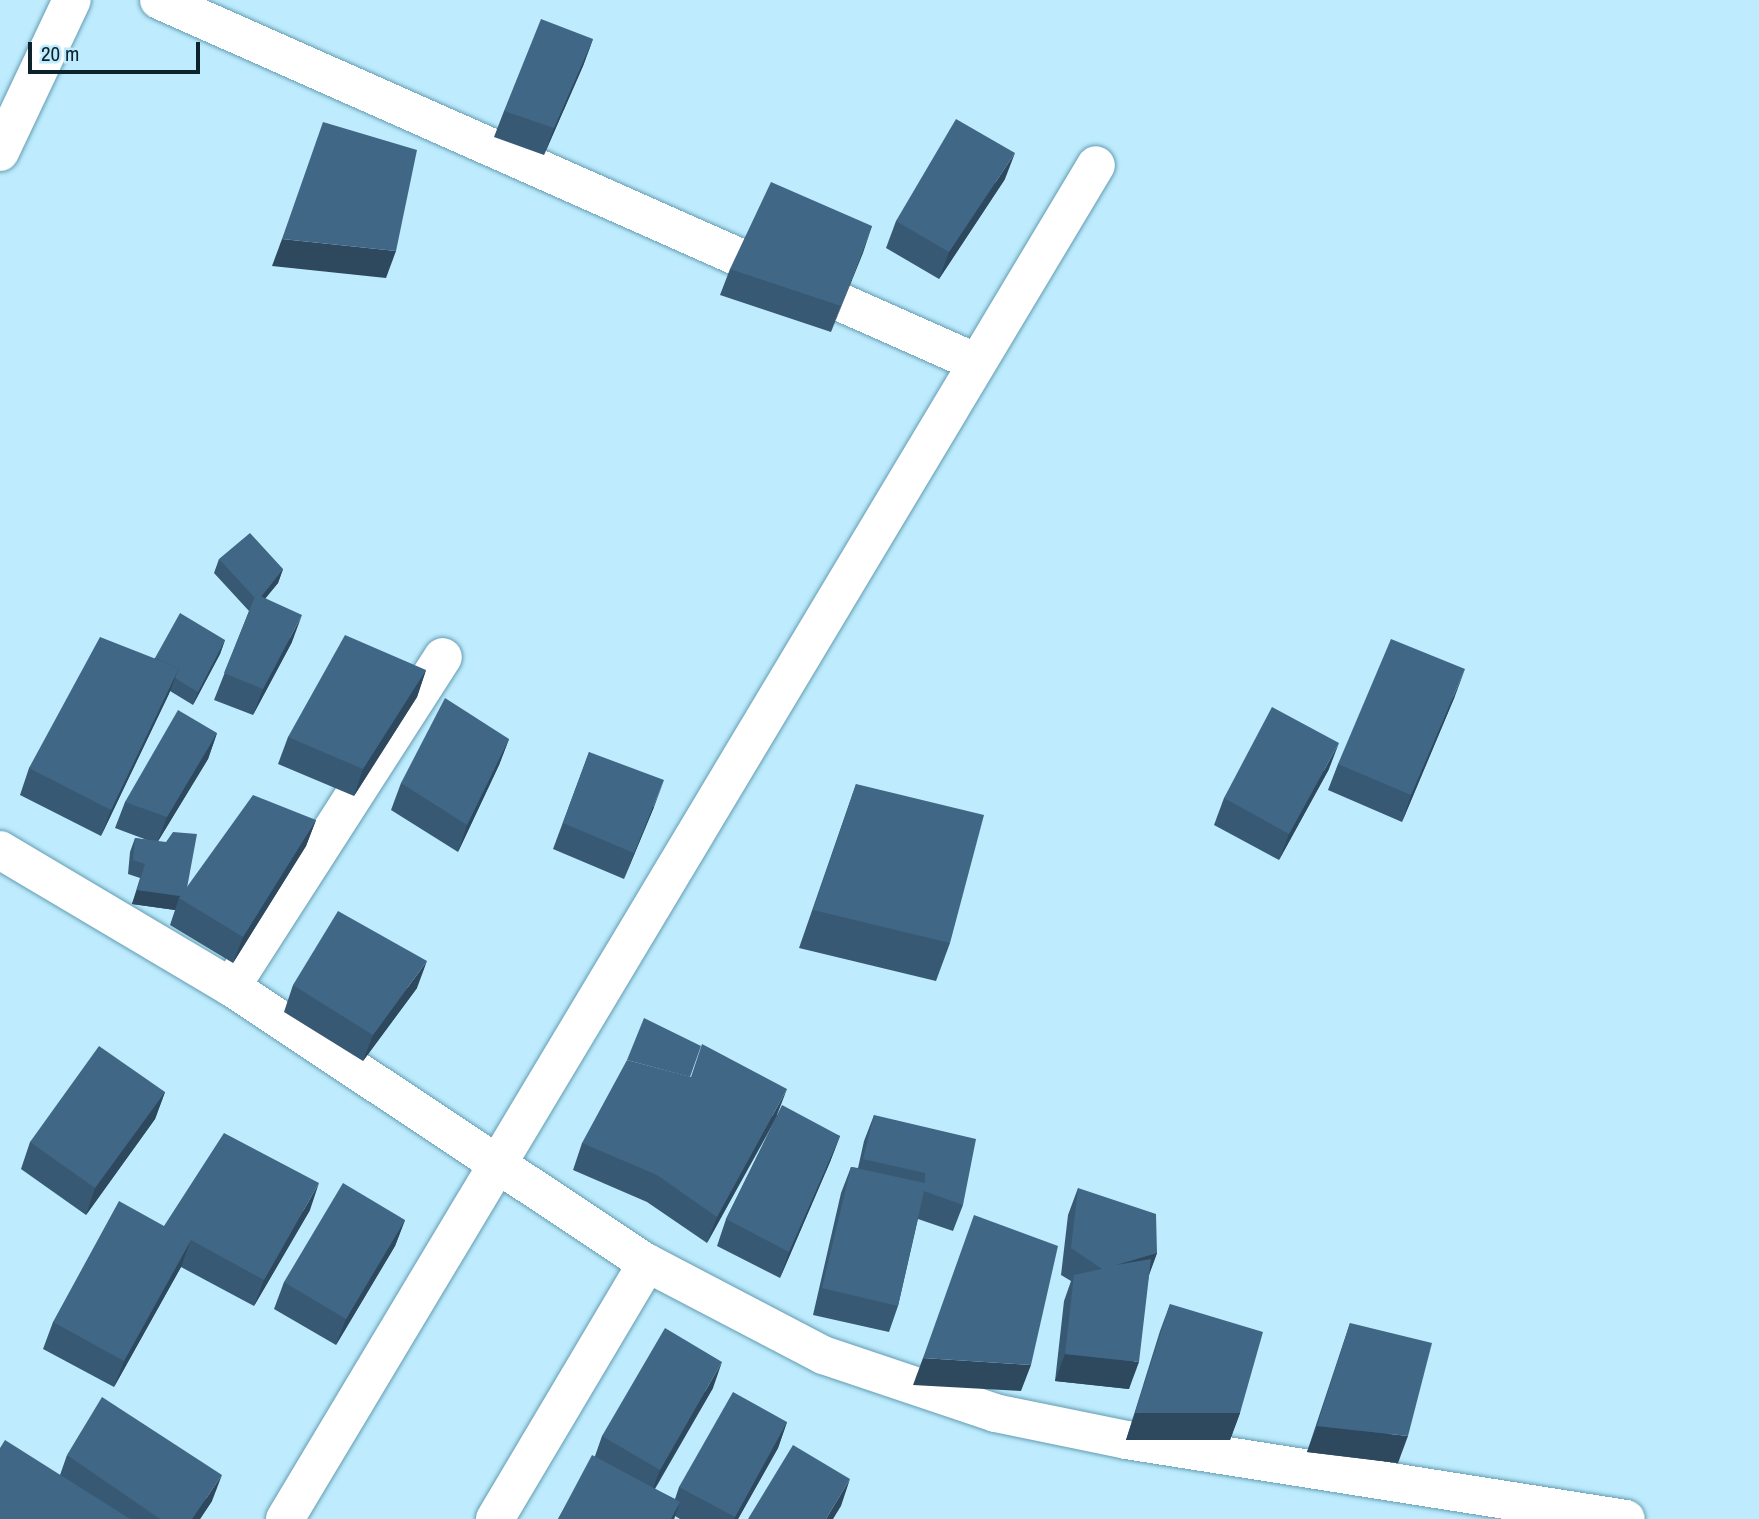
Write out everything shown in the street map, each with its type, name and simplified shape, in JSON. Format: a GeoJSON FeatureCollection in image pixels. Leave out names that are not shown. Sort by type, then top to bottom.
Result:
{"type":"FeatureCollection","features":[{"type":"Feature","properties":{"kind":"street"},"geometry":{"type":"LineString","coordinates":[[0,152],[72,0]]}},
{"type":"Feature","properties":{"kind":"street"},"geometry":{"type":"LineString","coordinates":[[159,0],[975,362]]}},
{"type":"Feature","properties":{"kind":"street"},"geometry":{"type":"LineString","coordinates":[[285,1519],[975,362],[1096,165]]}},
{"type":"Feature","properties":{"kind":"street"},"geometry":{"type":"LineString","coordinates":[[231,987],[443,657]]}},
{"type":"Feature","properties":{"kind":"street"},"geometry":{"type":"LineString","coordinates":[[0,850],[231,987],[647,1264],[823,1354],[995,1413],[1172,1449],[1626,1519]]}},
{"type":"Feature","properties":{"kind":"street"},"geometry":{"type":"LineString","coordinates":[[495,1519],[647,1264]]}},
{"type":"Feature","properties":{"kind":"building"},"geometry":{"type":"Polygon","coordinates":[[[541,19],[593,39],[554,128],[504,111],[541,19]]]}},
{"type":"Feature","properties":{"kind":"building"},"geometry":{"type":"Polygon","coordinates":[[[956,119],[1015,153],[949,252],[896,221],[956,119]]]}},
{"type":"Feature","properties":{"kind":"building"},"geometry":{"type":"Polygon","coordinates":[[[323,122],[417,150],[396,251],[282,239],[323,122]]]}},
{"type":"Feature","properties":{"kind":"building"},"geometry":{"type":"Polygon","coordinates":[[[771,182],[872,226],[841,306],[730,269],[771,182]]]}},
{"type":"Feature","properties":{"kind":"building"},"geometry":{"type":"Polygon","coordinates":[[[250,533],[283,569],[261,597],[256,594],[255,598],[219,559],[250,533]]]}},
{"type":"Feature","properties":{"kind":"building"},"geometry":{"type":"Polygon","coordinates":[[[256,594],[302,615],[263,689],[224,673],[256,594]]]}},
{"type":"Feature","properties":{"kind":"building"},"geometry":{"type":"Polygon","coordinates":[[[180,613],[225,640],[198,692],[175,678],[179,668],[155,658],[180,613]]]}},
{"type":"Feature","properties":{"kind":"building"},"geometry":{"type":"Polygon","coordinates":[[[345,635],[426,670],[363,769],[288,737],[345,635]]]}},
{"type":"Feature","properties":{"kind":"building"},"geometry":{"type":"Polygon","coordinates":[[[100,637],[179,668],[111,810],[29,768],[100,637]]]}},
{"type":"Feature","properties":{"kind":"building"},"geometry":{"type":"Polygon","coordinates":[[[1391,639],[1465,669],[1411,795],[1338,764],[1391,639]]]}},
{"type":"Feature","properties":{"kind":"building"},"geometry":{"type":"Polygon","coordinates":[[[445,698],[509,739],[467,825],[401,783],[445,698]]]}},
{"type":"Feature","properties":{"kind":"building"},"geometry":{"type":"Polygon","coordinates":[[[1272,707],[1339,743],[1289,834],[1224,798],[1272,707]]]}},
{"type":"Feature","properties":{"kind":"building"},"geometry":{"type":"Polygon","coordinates":[[[178,710],[217,733],[167,817],[125,802],[178,710]]]}},
{"type":"Feature","properties":{"kind":"building"},"geometry":{"type":"Polygon","coordinates":[[[589,752],[664,780],[634,853],[563,823],[589,752]]]}},
{"type":"Feature","properties":{"kind":"building"},"geometry":{"type":"Polygon","coordinates":[[[856,784],[984,815],[950,943],[813,910],[856,784]]]}},
{"type":"Feature","properties":{"kind":"building"},"geometry":{"type":"Polygon","coordinates":[[[253,795],[316,820],[243,937],[179,898],[253,795]]]}},
{"type":"Feature","properties":{"kind":"building"},"geometry":{"type":"Polygon","coordinates":[[[173,832],[197,834],[187,888],[181,896],[137,890],[145,864],[133,860],[135,838],[166,842],[173,832]]]}},
{"type":"Feature","properties":{"kind":"building"},"geometry":{"type":"Polygon","coordinates":[[[338,911],[427,961],[373,1035],[293,985],[338,911]]]}},
{"type":"Feature","properties":{"kind":"building"},"geometry":{"type":"Polygon","coordinates":[[[644,1018],[701,1046],[690,1077],[627,1060],[644,1018]]]}},
{"type":"Feature","properties":{"kind":"building"},"geometry":{"type":"Polygon","coordinates":[[[702,1044],[787,1089],[717,1217],[657,1175],[582,1143],[627,1060],[691,1077],[702,1044]]]}},
{"type":"Feature","properties":{"kind":"building"},"geometry":{"type":"Polygon","coordinates":[[[99,1046],[165,1092],[95,1188],[30,1142],[99,1046]]]}},
{"type":"Feature","properties":{"kind":"building"},"geometry":{"type":"Polygon","coordinates":[[[782,1105],[840,1136],[789,1252],[726,1219],[782,1105]]]}},
{"type":"Feature","properties":{"kind":"building"},"geometry":{"type":"Polygon","coordinates":[[[874,1115],[976,1139],[963,1205],[924,1191],[898,1306],[822,1288],[851,1167],[925,1183],[925,1173],[863,1159],[874,1115]]]}},
{"type":"Feature","properties":{"kind":"building"},"geometry":{"type":"Polygon","coordinates":[[[224,1133],[319,1183],[264,1280],[191,1240],[124,1361],[53,1322],[119,1201],[164,1226],[224,1133]]]}},
{"type":"Feature","properties":{"kind":"building"},"geometry":{"type":"Polygon","coordinates":[[[343,1183],[405,1220],[346,1319],[284,1282],[343,1183]]]}},
{"type":"Feature","properties":{"kind":"building"},"geometry":{"type":"Polygon","coordinates":[[[1078,1188],[1156,1214],[1157,1253],[1116,1265],[1151,1259],[1139,1362],[1065,1354],[1074,1275],[1102,1269],[1071,1248],[1078,1188]]]}},
{"type":"Feature","properties":{"kind":"building"},"geometry":{"type":"Polygon","coordinates":[[[974,1215],[1058,1246],[1031,1365],[923,1358],[974,1215]]]}},
{"type":"Feature","properties":{"kind":"building"},"geometry":{"type":"Polygon","coordinates":[[[1170,1304],[1263,1332],[1240,1413],[1135,1413],[1170,1304]]]}},
{"type":"Feature","properties":{"kind":"building"},"geometry":{"type":"Polygon","coordinates":[[[1350,1323],[1432,1343],[1408,1436],[1317,1426],[1350,1323]]]}},
{"type":"Feature","properties":{"kind":"building"},"geometry":{"type":"Polygon","coordinates":[[[665,1328],[722,1362],[660,1470],[602,1436],[665,1328]]]}},
{"type":"Feature","properties":{"kind":"building"},"geometry":{"type":"Polygon","coordinates":[[[733,1392],[787,1422],[735,1517],[679,1487],[733,1392]]]}},
{"type":"Feature","properties":{"kind":"building"},"geometry":{"type":"Polygon","coordinates":[[[102,1397],[222,1475],[192,1519],[160,1519],[67,1455],[102,1397]]]}},
{"type":"Feature","properties":{"kind":"building"},"geometry":{"type":"Polygon","coordinates":[[[5,1440],[130,1519],[0,1519],[0,1448],[5,1440]]]}},
{"type":"Feature","properties":{"kind":"building"},"geometry":{"type":"Polygon","coordinates":[[[793,1445],[850,1479],[826,1519],[748,1519],[793,1445]]]}},
{"type":"Feature","properties":{"kind":"building"},"geometry":{"type":"Polygon","coordinates":[[[592,1455],[680,1502],[671,1519],[558,1519],[592,1455]]]}}]}
